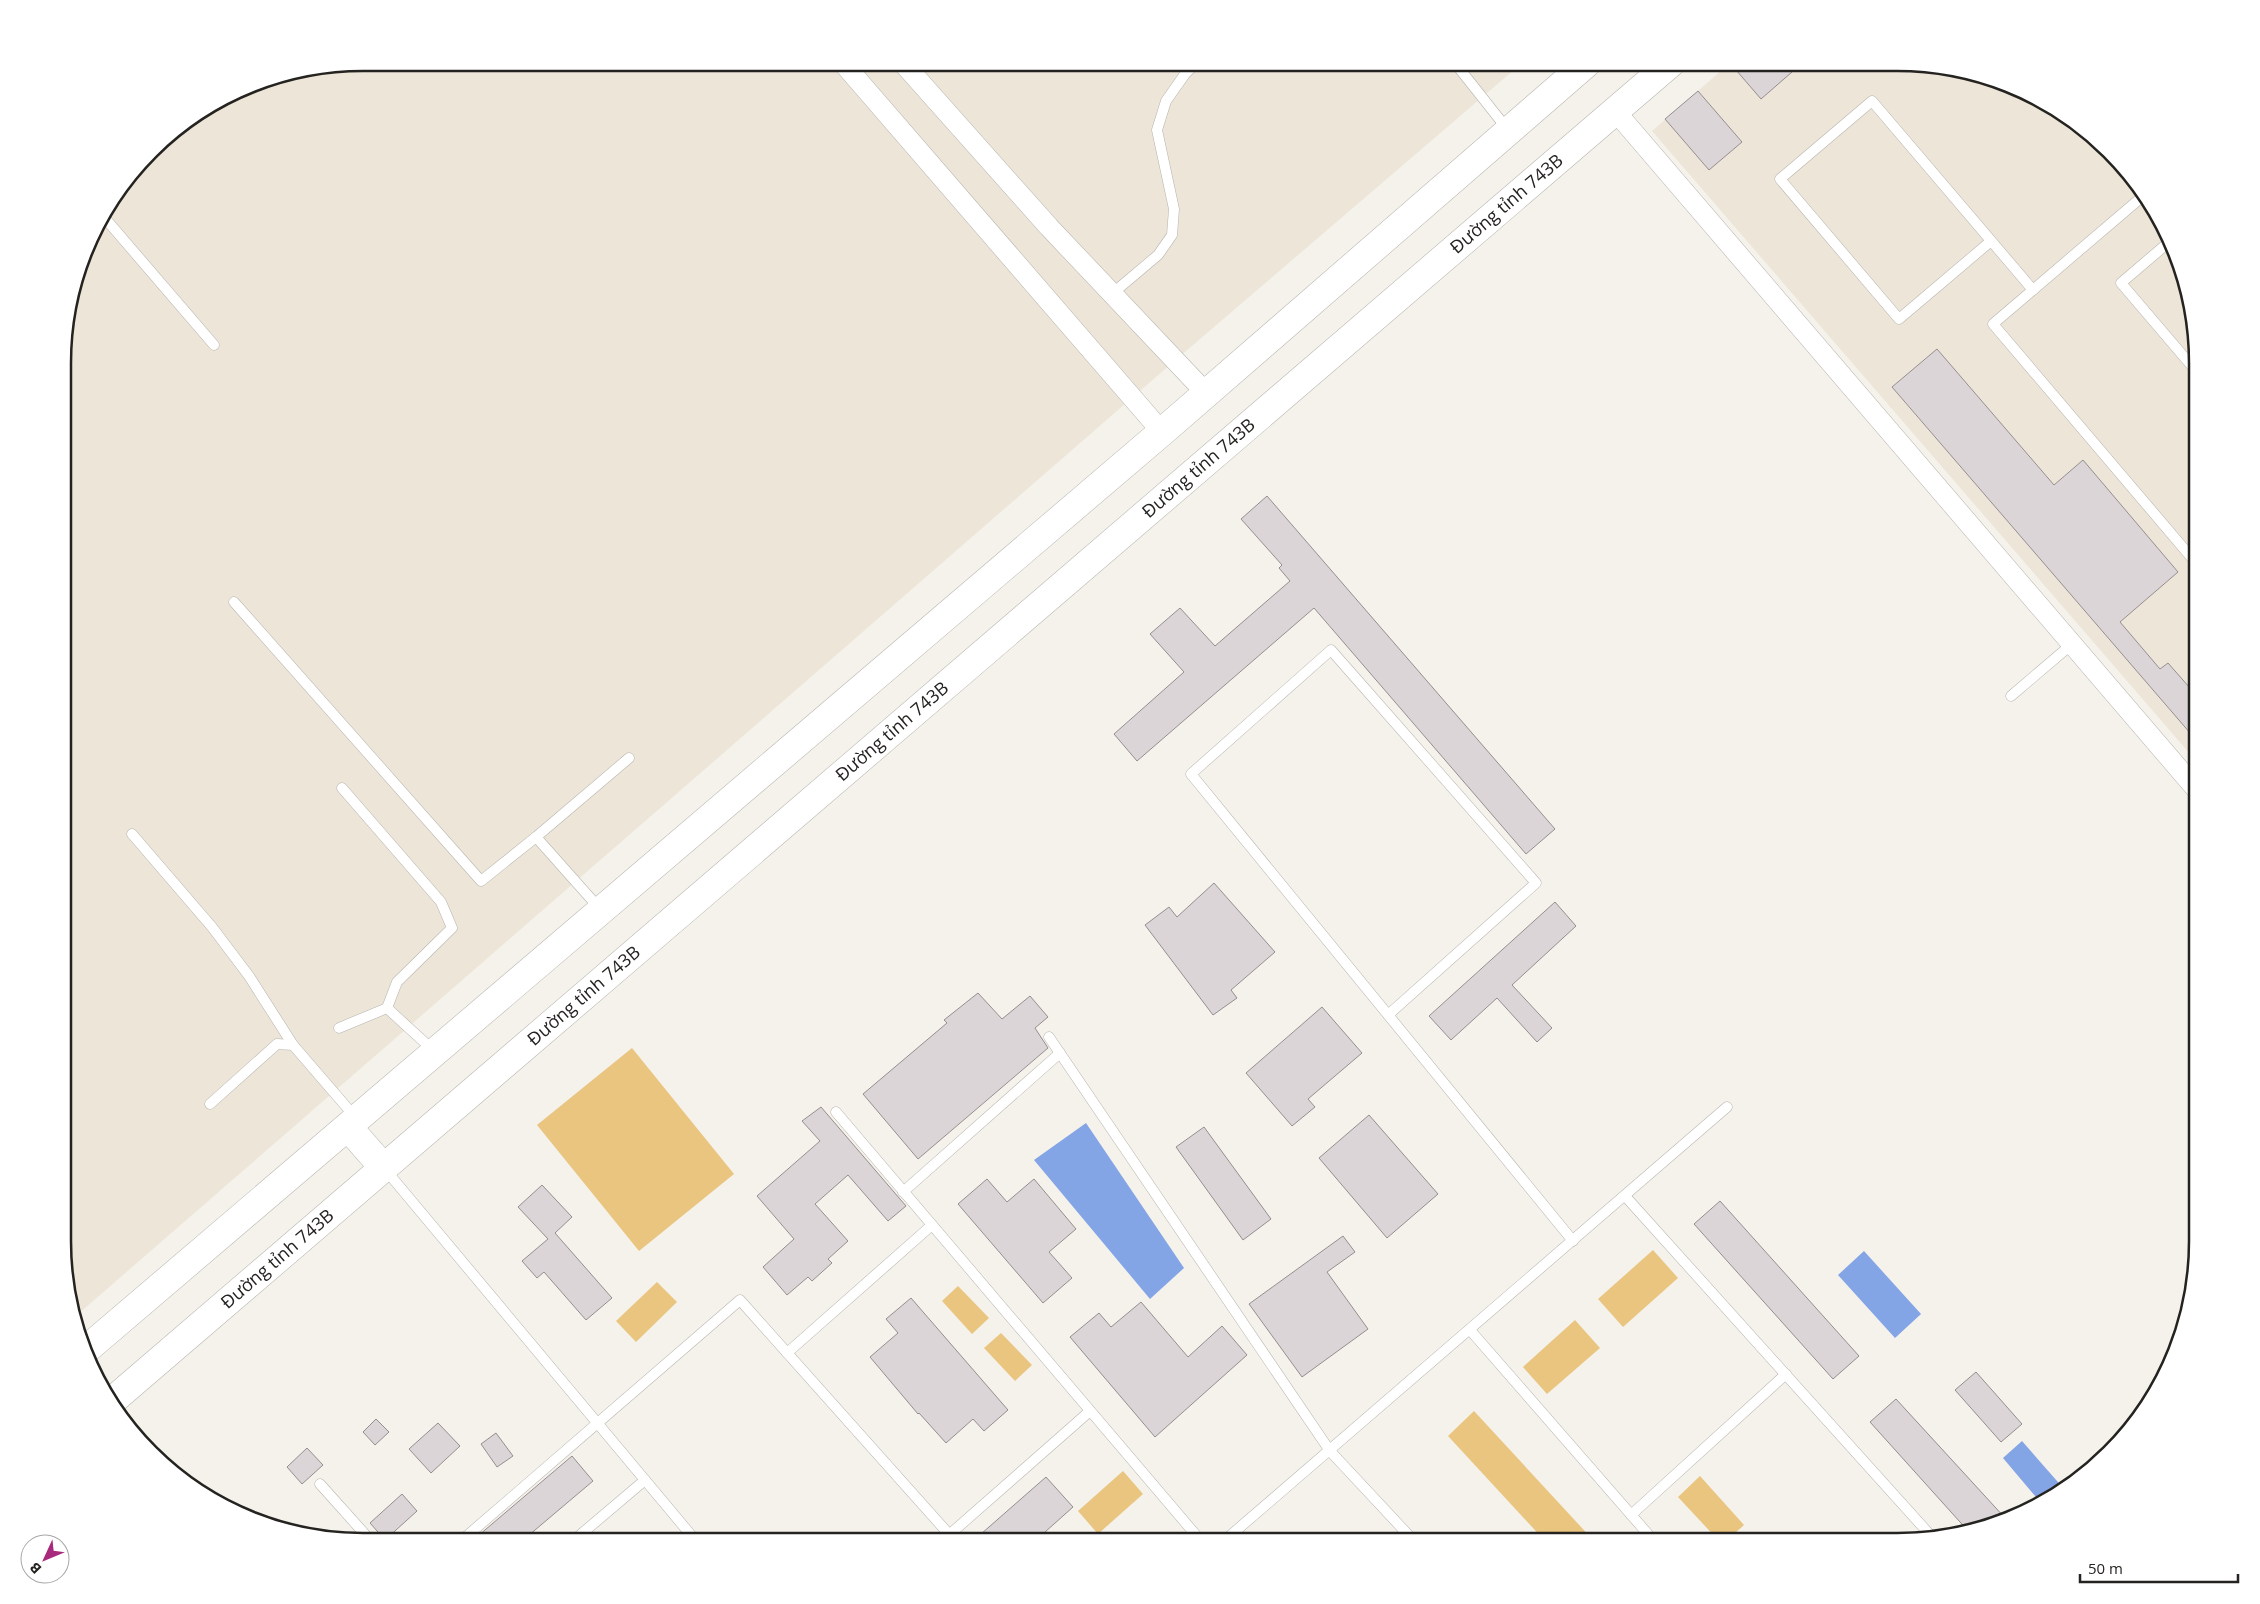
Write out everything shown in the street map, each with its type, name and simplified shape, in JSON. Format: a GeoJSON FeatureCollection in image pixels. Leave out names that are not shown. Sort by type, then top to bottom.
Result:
{"type":"FeatureCollection","features":[{"type":"Feature","properties":{"kind":"main road"},"geometry":{"type":"LineString","coordinates":[[91,1345],[1162,432],[1578,71]]}},
{"type":"Feature","properties":{"kind":"main road","name":"Đường tỉnh 743B"},"geometry":{"type":"LineString","coordinates":[[117,1397],[1662,71]]}},
{"type":"Feature","properties":{"kind":"main road"},"geometry":{"type":"LineString","coordinates":[[352,1123],[383,1168]]}},
{"type":"Feature","properties":{"kind":"street"},"geometry":{"type":"LineString","coordinates":[[850,71],[1162,432]]}},
{"type":"Feature","properties":{"kind":"street"},"geometry":{"type":"LineString","coordinates":[[910,71],[1049,227],[1206,393]]}},
{"type":"Feature","properties":{"kind":"street"},"geometry":{"type":"LineString","coordinates":[[1616,112],[2189,781]]}},
{"type":"Feature","properties":{"kind":"lane"},"geometry":{"type":"LineString","coordinates":[[1113,294],[1158,255],[1172,235],[1174,208],[1157,130],[1166,101],[1188,71]]}},
{"type":"Feature","properties":{"kind":"lane"},"geometry":{"type":"LineString","coordinates":[[1461,71],[1509,131]]}},
{"type":"Feature","properties":{"kind":"lane"},"geometry":{"type":"LineString","coordinates":[[1991,241],[1899,319],[1780,179],[1872,101],[1991,241],[2032,290]]}},
{"type":"Feature","properties":{"kind":"lane"},"geometry":{"type":"LineString","coordinates":[[2138,200],[1993,324],[2189,555]]}},
{"type":"Feature","properties":{"kind":"lane"},"geometry":{"type":"LineString","coordinates":[[108,221],[214,345]]}},
{"type":"Feature","properties":{"kind":"lane"},"geometry":{"type":"LineString","coordinates":[[2164,246],[2121,283],[2189,363]]}},
{"type":"Feature","properties":{"kind":"lane"},"geometry":{"type":"LineString","coordinates":[[234,602],[482,881],[629,758]]}},
{"type":"Feature","properties":{"kind":"lane"},"geometry":{"type":"LineString","coordinates":[[2011,696],[2072,644]]}},
{"type":"Feature","properties":{"kind":"lane"},"geometry":{"type":"LineString","coordinates":[[1388,1015],[1536,883],[1330,650],[1191,774],[1388,1015],[1573,1241]]}},
{"type":"Feature","properties":{"kind":"lane"},"geometry":{"type":"LineString","coordinates":[[339,1028],[388,1008],[397,982],[452,928],[441,902],[342,788]]}},
{"type":"Feature","properties":{"kind":"lane"},"geometry":{"type":"LineString","coordinates":[[132,834],[212,927],[249,976],[293,1045],[352,1123]]}},
{"type":"Feature","properties":{"kind":"lane"},"geometry":{"type":"LineString","coordinates":[[536,837],[601,910]]}},
{"type":"Feature","properties":{"kind":"lane"},"geometry":{"type":"LineString","coordinates":[[388,1008],[435,1052]]}},
{"type":"Feature","properties":{"kind":"lane"},"geometry":{"type":"LineString","coordinates":[[1049,1037],[1330,1451],[1405,1532]]}},
{"type":"Feature","properties":{"kind":"lane"},"geometry":{"type":"LineString","coordinates":[[210,1104],[277,1044],[293,1045]]}},
{"type":"Feature","properties":{"kind":"lane"},"geometry":{"type":"LineString","coordinates":[[903,1192],[1060,1053]]}},
{"type":"Feature","properties":{"kind":"lane"},"geometry":{"type":"LineString","coordinates":[[1233,1533],[1727,1107]]}},
{"type":"Feature","properties":{"kind":"lane"},"geometry":{"type":"LineString","coordinates":[[836,1112],[1194,1533]]}},
{"type":"Feature","properties":{"kind":"lane"},"geometry":{"type":"LineString","coordinates":[[383,1168],[689,1533]]}},
{"type":"Feature","properties":{"kind":"lane"},"geometry":{"type":"LineString","coordinates":[[1625,1196],[1927,1531]]}},
{"type":"Feature","properties":{"kind":"lane"},"geometry":{"type":"LineString","coordinates":[[787,1353],[932,1226]]}},
{"type":"Feature","properties":{"kind":"lane"},"geometry":{"type":"LineString","coordinates":[[470,1533],[740,1300],[948,1533]]}},
{"type":"Feature","properties":{"kind":"lane"},"geometry":{"type":"LineString","coordinates":[[1470,1330],[1647,1533]]}},
{"type":"Feature","properties":{"kind":"lane"},"geometry":{"type":"LineString","coordinates":[[1631,1515],[1786,1374]]}},
{"type":"Feature","properties":{"kind":"lane"},"geometry":{"type":"LineString","coordinates":[[957,1533],[1090,1411]]}},
{"type":"Feature","properties":{"kind":"lane"},"geometry":{"type":"LineString","coordinates":[[582,1533],[645,1480]]}},
{"type":"Feature","properties":{"kind":"lane"},"geometry":{"type":"LineString","coordinates":[[320,1484],[364,1533]]}},
{"type":"Feature","properties":{"kind":"shaded area"},"geometry":{"type":"Polygon","coordinates":[[[1513,71],[1179,357],[80,1312],[74,1279],[71,1240],[72,344],[81,288],[101,234],[110,217],[132,186],[171,144],[217,110],[234,101],[288,81],[344,72],[1513,71]]]}},
{"type":"Feature","properties":{"kind":"shaded area"},"geometry":{"type":"Polygon","coordinates":[[[1721,71],[1916,72],[1972,81],[2026,101],[2043,110],[2074,132],[2116,171],[2150,217],[2159,234],[2179,288],[2186,325],[2189,364],[2189,753],[1652,131],[1721,71]]]}},
{"type":"Feature","properties":{"kind":"shaded area"},"geometry":{"type":"Polygon","coordinates":[[[632,1048],[734,1174],[639,1251],[537,1125],[632,1048]]]}},
{"type":"Feature","properties":{"kind":"shaded area"},"geometry":{"type":"Polygon","coordinates":[[[1653,1250],[1678,1278],[1623,1327],[1598,1299],[1653,1250]]]}},
{"type":"Feature","properties":{"kind":"shaded area"},"geometry":{"type":"Polygon","coordinates":[[[657,1282],[677,1302],[636,1342],[616,1321],[657,1282]]]}},
{"type":"Feature","properties":{"kind":"shaded area"},"geometry":{"type":"Polygon","coordinates":[[[958,1286],[989,1318],[972,1334],[942,1301],[958,1286]]]}},
{"type":"Feature","properties":{"kind":"shaded area"},"geometry":{"type":"Polygon","coordinates":[[[1575,1320],[1600,1348],[1547,1394],[1523,1367],[1575,1320]]]}},
{"type":"Feature","properties":{"kind":"shaded area"},"geometry":{"type":"Polygon","coordinates":[[[1001,1333],[1032,1365],[1015,1381],[984,1348],[1001,1333]]]}},
{"type":"Feature","properties":{"kind":"shaded area"},"geometry":{"type":"Polygon","coordinates":[[[1474,1411],[1587,1533],[1538,1533],[1448,1436],[1474,1411]]]}},
{"type":"Feature","properties":{"kind":"shaded area"},"geometry":{"type":"Polygon","coordinates":[[[1123,1471],[1143,1494],[1099,1533],[1078,1511],[1123,1471]]]}},
{"type":"Feature","properties":{"kind":"shaded area"},"geometry":{"type":"Polygon","coordinates":[[[1700,1476],[1744,1525],[1735,1533],[1712,1533],[1678,1497],[1700,1476]]]}},
{"type":"Feature","properties":{"kind":"water"},"geometry":{"type":"Polygon","coordinates":[[[1086,1123],[1184,1268],[1150,1299],[1034,1160],[1086,1123]]]}},
{"type":"Feature","properties":{"kind":"water"},"geometry":{"type":"Polygon","coordinates":[[[1864,1251],[1921,1314],[1895,1338],[1838,1275],[1864,1251]]]}},
{"type":"Feature","properties":{"kind":"water"},"geometry":{"type":"Polygon","coordinates":[[[2022,1441],[2059,1483],[2036,1498],[2003,1458],[2022,1441]]]}},
{"type":"Feature","properties":{"kind":"building"},"geometry":{"type":"Polygon","coordinates":[[[1737,71],[1791,71],[1792,72],[1761,99],[1737,71]]]}},
{"type":"Feature","properties":{"kind":"building"},"geometry":{"type":"Polygon","coordinates":[[[1698,91],[1742,142],[1709,170],[1665,119],[1698,91]]]}},
{"type":"Feature","properties":{"kind":"building"},"geometry":{"type":"Polygon","coordinates":[[[1937,349],[2054,485],[2083,460],[2178,572],[2120,622],[2160,669],[2168,663],[2189,687],[2189,732],[1892,387],[1937,349]]]}},
{"type":"Feature","properties":{"kind":"building"},"geometry":{"type":"Polygon","coordinates":[[[1267,496],[1555,829],[1526,854],[1314,608],[1137,761],[1114,734],[1184,672],[1150,634],[1180,608],[1215,646],[1290,581],[1279,568],[1282,565],[1241,519],[1267,496]]]}},
{"type":"Feature","properties":{"kind":"building"},"geometry":{"type":"Polygon","coordinates":[[[1214,883],[1275,952],[1231,990],[1237,998],[1213,1015],[1145,925],[1169,907],[1177,917],[1214,883]]]}},
{"type":"Feature","properties":{"kind":"building"},"geometry":{"type":"Polygon","coordinates":[[[1555,902],[1576,926],[1512,985],[1552,1028],[1537,1042],[1497,998],[1451,1040],[1429,1016],[1555,902]]]}},
{"type":"Feature","properties":{"kind":"building"},"geometry":{"type":"Polygon","coordinates":[[[978,993],[1002,1019],[1030,996],[1048,1017],[1035,1028],[1048,1048],[918,1159],[863,1094],[947,1023],[944,1020],[978,993]]]}},
{"type":"Feature","properties":{"kind":"building"},"geometry":{"type":"Polygon","coordinates":[[[1322,1007],[1362,1053],[1308,1099],[1315,1107],[1292,1126],[1246,1073],[1322,1007]]]}},
{"type":"Feature","properties":{"kind":"building"},"geometry":{"type":"Polygon","coordinates":[[[821,1107],[906,1206],[888,1221],[848,1175],[815,1204],[848,1241],[828,1259],[832,1263],[812,1281],[808,1277],[787,1295],[763,1267],[794,1239],[757,1196],[820,1141],[802,1121],[821,1107]]]}},
{"type":"Feature","properties":{"kind":"building"},"geometry":{"type":"Polygon","coordinates":[[[1369,1115],[1438,1194],[1387,1238],[1319,1158],[1369,1115]]]}},
{"type":"Feature","properties":{"kind":"building"},"geometry":{"type":"Polygon","coordinates":[[[1204,1127],[1271,1219],[1243,1240],[1176,1147],[1204,1127]]]}},
{"type":"Feature","properties":{"kind":"building"},"geometry":{"type":"Polygon","coordinates":[[[987,1179],[1007,1202],[1034,1179],[1076,1229],[1049,1252],[1072,1278],[1043,1303],[958,1204],[987,1179]]]}},
{"type":"Feature","properties":{"kind":"building"},"geometry":{"type":"Polygon","coordinates":[[[542,1185],[572,1217],[555,1233],[612,1298],[586,1320],[544,1272],[537,1278],[522,1261],[548,1239],[518,1207],[542,1185]]]}},
{"type":"Feature","properties":{"kind":"building"},"geometry":{"type":"Polygon","coordinates":[[[1720,1201],[1859,1356],[1833,1379],[1694,1224],[1720,1201]]]}},
{"type":"Feature","properties":{"kind":"building"},"geometry":{"type":"Polygon","coordinates":[[[1343,1236],[1355,1252],[1327,1272],[1368,1329],[1302,1377],[1249,1304],[1343,1236]]]}},
{"type":"Feature","properties":{"kind":"building"},"geometry":{"type":"Polygon","coordinates":[[[911,1298],[1008,1410],[984,1431],[973,1419],[946,1443],[918,1414],[870,1357],[898,1333],[886,1319],[911,1298]]]}},
{"type":"Feature","properties":{"kind":"building"},"geometry":{"type":"Polygon","coordinates":[[[1141,1302],[1188,1357],[1222,1326],[1247,1355],[1155,1437],[1070,1337],[1099,1313],[1111,1327],[1141,1302]]]}},
{"type":"Feature","properties":{"kind":"building"},"geometry":{"type":"Polygon","coordinates":[[[1976,1372],[2022,1424],[2001,1442],[1955,1390],[1976,1372]]]}},
{"type":"Feature","properties":{"kind":"building"},"geometry":{"type":"Polygon","coordinates":[[[1896,1399],[2000,1513],[1963,1525],[1870,1422],[1896,1399]]]}},
{"type":"Feature","properties":{"kind":"building"},"geometry":{"type":"Polygon","coordinates":[[[376,1419],[389,1432],[375,1445],[363,1432],[376,1419]]]}},
{"type":"Feature","properties":{"kind":"building"},"geometry":{"type":"Polygon","coordinates":[[[438,1423],[460,1446],[431,1473],[409,1449],[438,1423]]]}},
{"type":"Feature","properties":{"kind":"building"},"geometry":{"type":"Polygon","coordinates":[[[496,1433],[513,1456],[497,1467],[481,1444],[496,1433]]]}},
{"type":"Feature","properties":{"kind":"building"},"geometry":{"type":"Polygon","coordinates":[[[307,1448],[323,1465],[302,1484],[287,1467],[307,1448]]]}},
{"type":"Feature","properties":{"kind":"building"},"geometry":{"type":"Polygon","coordinates":[[[572,1456],[593,1481],[531,1533],[481,1533],[572,1456]]]}},
{"type":"Feature","properties":{"kind":"building"},"geometry":{"type":"Polygon","coordinates":[[[1046,1477],[1073,1507],[1044,1533],[982,1533],[1046,1477]]]}},
{"type":"Feature","properties":{"kind":"building"},"geometry":{"type":"Polygon","coordinates":[[[402,1494],[417,1511],[393,1533],[379,1533],[370,1523],[402,1494]]]}}]}
